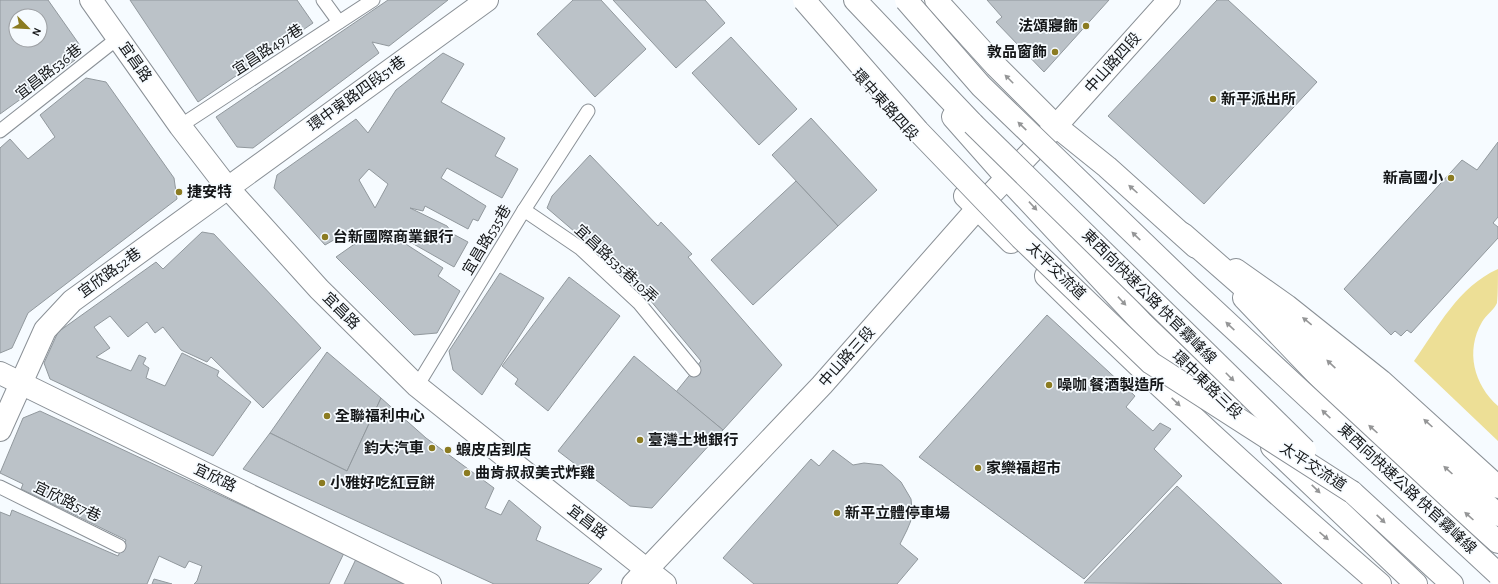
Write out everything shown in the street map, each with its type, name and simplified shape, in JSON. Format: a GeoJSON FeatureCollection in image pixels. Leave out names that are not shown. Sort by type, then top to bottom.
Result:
{"type":"FeatureCollection","features":[{"type":"Feature","properties":{"kind":"main road","name":"宜昌路"},"geometry":{"type":"LineString","coordinates":[[91,0],[180,126],[227,187],[319,289],[417,386],[640,576],[665,584]]}},
{"type":"Feature","properties":{"kind":"main road","name":"環中東路四段51巷"},"geometry":{"type":"LineString","coordinates":[[227,187],[487,0]]}},
{"type":"Feature","properties":{"kind":"main road","name":"環中東路四段"},"geometry":{"type":"LineString","coordinates":[[792,0],[977,209]]}},
{"type":"Feature","properties":{"kind":"main road","name":"太平交流道"},"geometry":{"type":"LineString","coordinates":[[804,0],[918,131],[1021,238],[1152,362],[1352,492]]}},
{"type":"Feature","properties":{"kind":"main road"},"geometry":{"type":"LineString","coordinates":[[850,0],[1006,178]]}},
{"type":"Feature","properties":{"kind":"main road","name":"東西向快速公路 快官霧峰線"},"geometry":{"type":"LineString","coordinates":[[855,0],[985,135],[1282,428],[1452,584]]}},
{"type":"Feature","properties":{"kind":"main road","name":"東西向快速公路 快官霧峰線"},"geometry":{"type":"LineString","coordinates":[[906,0],[980,86],[1188,286],[1498,574]]}},
{"type":"Feature","properties":{"kind":"main road"},"geometry":{"type":"LineString","coordinates":[[936,0],[996,66],[1056,126],[1107,167],[1320,354],[1498,515]]}},
{"type":"Feature","properties":{"kind":"main road","name":"中山路四段"},"geometry":{"type":"LineString","coordinates":[[1056,126],[1169,0]]}},
{"type":"Feature","properties":{"kind":"main road","name":"中山路三段"},"geometry":{"type":"LineString","coordinates":[[640,576],[822,385],[977,209],[1056,126]]}},
{"type":"Feature","properties":{"kind":"main road","name":"環中東路三段"},"geometry":{"type":"LineString","coordinates":[[1006,178],[1143,324],[1416,584]]}},
{"type":"Feature","properties":{"kind":"main road","name":"宜欣路52巷"},"geometry":{"type":"LineString","coordinates":[[0,430],[45,330],[72,301],[227,187]]}},
{"type":"Feature","properties":{"kind":"main road"},"geometry":{"type":"LineString","coordinates":[[977,209],[1116,345],[1229,452],[1269,489],[1380,584]]}},
{"type":"Feature","properties":{"kind":"main road"},"geometry":{"type":"LineString","coordinates":[[1183,234],[1287,306],[1381,380],[1498,487]]}},
{"type":"Feature","properties":{"kind":"main road"},"geometry":{"type":"LineString","coordinates":[[1183,234],[1350,408],[1498,542]]}},
{"type":"Feature","properties":{"kind":"main road","name":"宜欣路"},"geometry":{"type":"LineString","coordinates":[[0,373],[430,584]]}},
{"type":"Feature","properties":{"kind":"lane"},"geometry":{"type":"LineString","coordinates":[[323,0],[339,22]]}},
{"type":"Feature","properties":{"kind":"lane","name":"宜昌路497巷"},"geometry":{"type":"LineString","coordinates":[[180,126],[373,0]]}},
{"type":"Feature","properties":{"kind":"lane","name":"宜昌路536巷"},"geometry":{"type":"LineString","coordinates":[[0,130],[118,38]]}},
{"type":"Feature","properties":{"kind":"lane","name":"宜昌路535巷"},"geometry":{"type":"LineString","coordinates":[[417,386],[524,210],[588,111]]}},
{"type":"Feature","properties":{"kind":"lane","name":"宜昌路535巷10弄"},"geometry":{"type":"LineString","coordinates":[[524,210],[580,248],[639,303],[694,370]]}},
{"type":"Feature","properties":{"kind":"lane","name":"宜欣路57巷"},"geometry":{"type":"LineString","coordinates":[[0,488],[119,546]]}},
{"type":"Feature","properties":{"kind":"shaded area"},"geometry":{"type":"Polygon","coordinates":[[[1498,269],[1497,303],[1482,322],[1477,333],[1473,356],[1478,378],[1483,388],[1498,406],[1498,441],[1414,361],[1441,321],[1460,297],[1484,277],[1498,269]]]}},
{"type":"Feature","properties":{"kind":"building"},"geometry":{"type":"Polygon","coordinates":[[[0,0],[48,0],[79,44],[75,60],[0,114],[0,0]]]}},
{"type":"Feature","properties":{"kind":"building"},"geometry":{"type":"Polygon","coordinates":[[[130,0],[297,0],[313,23],[198,102],[130,0]]]}},
{"type":"Feature","properties":{"kind":"building"},"geometry":{"type":"Polygon","coordinates":[[[388,0],[448,0],[389,46],[372,42],[379,53],[253,148],[237,147],[216,117],[388,0]]]}},
{"type":"Feature","properties":{"kind":"building"},"geometry":{"type":"Polygon","coordinates":[[[573,0],[601,0],[646,49],[595,97],[537,34],[573,0]]]}},
{"type":"Feature","properties":{"kind":"building"},"geometry":{"type":"Polygon","coordinates":[[[613,0],[705,0],[725,23],[676,68],[613,0]]]}},
{"type":"Feature","properties":{"kind":"building"},"geometry":{"type":"Polygon","coordinates":[[[987,0],[1109,0],[1044,72],[996,22],[1002,17],[987,0]]]}},
{"type":"Feature","properties":{"kind":"building","name":"新平派出所"},"geometry":{"type":"Polygon","coordinates":[[[1217,0],[1228,0],[1317,82],[1204,204],[1108,116],[1217,0]]]}},
{"type":"Feature","properties":{"kind":"building"},"geometry":{"type":"Polygon","coordinates":[[[731,37],[797,109],[759,145],[692,73],[731,37]]]}},
{"type":"Feature","properties":{"kind":"building"},"geometry":{"type":"Polygon","coordinates":[[[443,53],[464,64],[441,102],[505,138],[495,156],[518,169],[502,198],[447,168],[441,178],[486,206],[478,221],[473,219],[468,229],[425,206],[423,211],[410,208],[447,226],[453,234],[468,242],[454,267],[403,238],[398,239],[443,268],[438,276],[460,291],[437,333],[414,335],[336,257],[366,236],[353,229],[325,245],[274,188],[277,175],[356,119],[368,133],[396,90],[443,53]],[[369,169],[359,180],[375,208],[388,184],[369,169]]]}},
{"type":"Feature","properties":{"kind":"building"},"geometry":{"type":"Polygon","coordinates":[[[86,78],[106,82],[174,178],[177,199],[28,313],[12,348],[0,353],[0,148],[10,139],[28,159],[55,137],[40,115],[86,78]]]}},
{"type":"Feature","properties":{"kind":"building"},"geometry":{"type":"Polygon","coordinates":[[[811,118],[877,190],[838,226],[772,155],[811,118]]]}},
{"type":"Feature","properties":{"kind":"building"},"geometry":{"type":"Polygon","coordinates":[[[1498,142],[1498,217],[1493,223],[1498,227],[1498,238],[1411,333],[1407,330],[1401,336],[1395,331],[1391,335],[1344,289],[1462,160],[1477,170],[1498,142]]]}},
{"type":"Feature","properties":{"kind":"building"},"geometry":{"type":"Polygon","coordinates":[[[590,155],[658,226],[661,222],[692,254],[688,257],[782,365],[723,430],[676,392],[701,361],[650,300],[547,208],[552,196],[590,155]]]}},
{"type":"Feature","properties":{"kind":"building"},"geometry":{"type":"Polygon","coordinates":[[[796,181],[838,226],[753,305],[711,260],[796,181]]]}},
{"type":"Feature","properties":{"kind":"building"},"geometry":{"type":"Polygon","coordinates":[[[202,232],[214,234],[321,348],[263,408],[211,357],[207,362],[181,350],[163,327],[155,333],[147,322],[128,337],[110,316],[94,327],[110,348],[96,357],[131,371],[139,355],[146,358],[143,364],[149,368],[146,378],[165,386],[182,353],[219,371],[217,376],[251,402],[213,456],[50,379],[44,363],[58,332],[156,262],[163,269],[202,232]]]}},
{"type":"Feature","properties":{"kind":"building"},"geometry":{"type":"Polygon","coordinates":[[[500,273],[544,298],[482,395],[453,370],[449,351],[500,273]]]}},
{"type":"Feature","properties":{"kind":"building"},"geometry":{"type":"Polygon","coordinates":[[[569,277],[620,316],[548,411],[515,384],[518,379],[502,366],[569,277]]]}},
{"type":"Feature","properties":{"kind":"building"},"geometry":{"type":"Polygon","coordinates":[[[1047,315],[1135,396],[1126,407],[1153,431],[1160,423],[1171,429],[1154,449],[1182,476],[1084,579],[919,457],[1047,315]]]}},
{"type":"Feature","properties":{"kind":"building","name":"全聯福利中心"},"geometry":{"type":"Polygon","coordinates":[[[327,352],[381,398],[347,471],[270,433],[327,352]]]}},
{"type":"Feature","properties":{"kind":"building","name":"臺灣土地銀行"},"geometry":{"type":"Polygon","coordinates":[[[634,356],[723,430],[652,508],[630,506],[558,451],[634,356]]]}},
{"type":"Feature","properties":{"kind":"building"},"geometry":{"type":"Polygon","coordinates":[[[381,398],[426,438],[494,488],[485,508],[501,515],[509,500],[541,527],[536,540],[602,569],[588,584],[494,584],[243,469],[270,433],[347,471],[381,398]]]}},
{"type":"Feature","properties":{"kind":"building"},"geometry":{"type":"Polygon","coordinates":[[[40,411],[344,553],[329,584],[194,584],[197,581],[202,566],[189,561],[185,568],[159,556],[147,584],[0,584],[0,512],[10,516],[12,510],[118,556],[126,540],[21,489],[23,484],[0,473],[23,418],[40,411]]]}},
{"type":"Feature","properties":{"kind":"building","name":"新平立體停車場"},"geometry":{"type":"Polygon","coordinates":[[[833,450],[853,465],[864,463],[882,465],[901,482],[911,499],[912,518],[900,544],[918,559],[897,584],[754,584],[723,558],[811,459],[819,466],[833,450]]]}},
{"type":"Feature","properties":{"kind":"building"},"geometry":{"type":"Polygon","coordinates":[[[1177,486],[1282,584],[1084,583],[1177,486]]]}},
{"type":"Feature","properties":{"kind":"building"},"geometry":{"type":"Polygon","coordinates":[[[356,559],[409,584],[344,584],[356,559]]]}},
{"type":"Feature","properties":{"kind":"building"},"geometry":{"type":"Polygon","coordinates":[[[154,579],[172,584],[152,584],[154,579]]]}},
{"type":"Feature","properties":{"kind":"place","name":"法頌寢飾"},"geometry":{"type":"Point","coordinates":[1086,26]}},
{"type":"Feature","properties":{"kind":"place","name":"敦品窗飾"},"geometry":{"type":"Point","coordinates":[1055,52]}},
{"type":"Feature","properties":{"kind":"place","name":"新平派出所"},"geometry":{"type":"Point","coordinates":[1213,99]}},
{"type":"Feature","properties":{"kind":"place","name":"新高國小"},"geometry":{"type":"Point","coordinates":[1451,178]}},
{"type":"Feature","properties":{"kind":"place","name":"捷安特"},"geometry":{"type":"Point","coordinates":[179,192]}},
{"type":"Feature","properties":{"kind":"place","name":"台新國際商業銀行"},"geometry":{"type":"Point","coordinates":[325,237]}},
{"type":"Feature","properties":{"kind":"place","name":"噪咖 餐酒製造所"},"geometry":{"type":"Point","coordinates":[1049,385]}},
{"type":"Feature","properties":{"kind":"place","name":"全聯福利中心"},"geometry":{"type":"Point","coordinates":[327,416]}},
{"type":"Feature","properties":{"kind":"place","name":"臺灣土地銀行"},"geometry":{"type":"Point","coordinates":[640,440]}},
{"type":"Feature","properties":{"kind":"place","name":"鈞大汽車"},"geometry":{"type":"Point","coordinates":[432,448]}},
{"type":"Feature","properties":{"kind":"place","name":"蝦皮店到店"},"geometry":{"type":"Point","coordinates":[448,450]}},
{"type":"Feature","properties":{"kind":"place","name":"家樂福超市"},"geometry":{"type":"Point","coordinates":[978,468]}},
{"type":"Feature","properties":{"kind":"place","name":"曲肯叔叔美式炸雞"},"geometry":{"type":"Point","coordinates":[467,473]}},
{"type":"Feature","properties":{"kind":"place","name":"小雅好吃紅豆餅"},"geometry":{"type":"Point","coordinates":[322,483]}},
{"type":"Feature","properties":{"kind":"place","name":"新平立體停車場"},"geometry":{"type":"Point","coordinates":[837,513]}}]}
